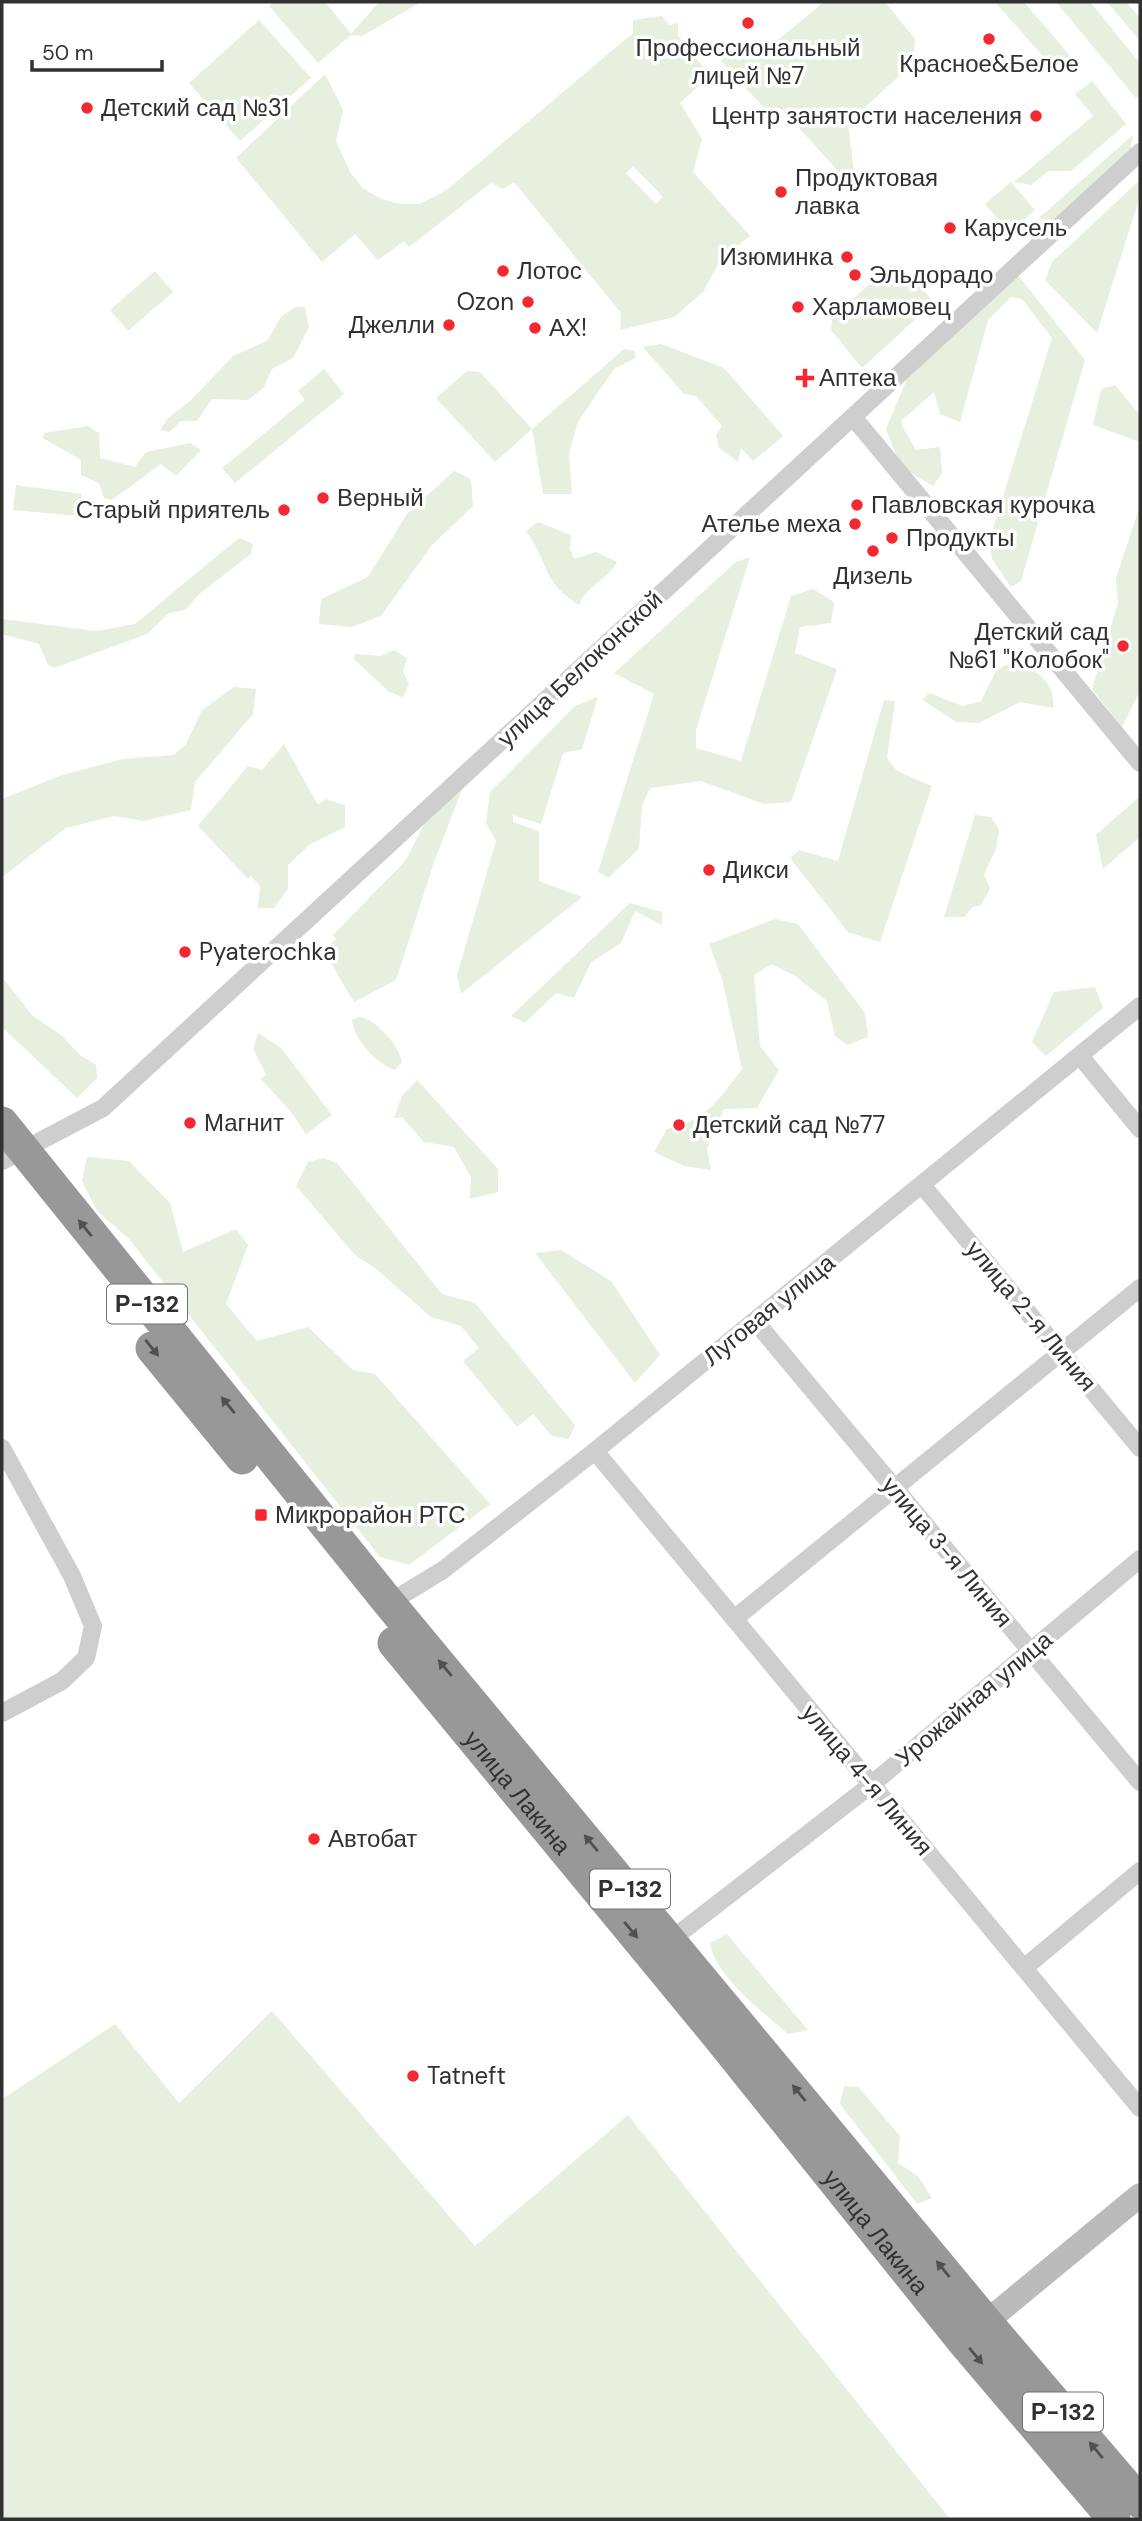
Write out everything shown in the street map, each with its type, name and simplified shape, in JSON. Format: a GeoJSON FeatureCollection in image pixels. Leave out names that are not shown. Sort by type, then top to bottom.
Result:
{"type":"FeatureCollection","features":[{"type":"Feature","properties":{"kind":"highway","name":"Р-132"},"geometry":{"type":"LineString","coordinates":[[2,1123],[7,1158]]}},
{"type":"Feature","properties":{"kind":"highway","name":"улица Лакина"},"geometry":{"type":"LineString","coordinates":[[7,1158],[271,1458],[389,1603],[672,1939],[986,2322],[1140,2502]]}},
{"type":"Feature","properties":{"kind":"highway","name":"улица Лакина"},"geometry":{"type":"LineString","coordinates":[[7,1158],[211,1421],[718,2036],[962,2340],[1114,2519]]}},
{"type":"Feature","properties":{"kind":"street","name":"улица Белоконской"},"geometry":{"type":"LineString","coordinates":[[7,1158],[103,1108],[1140,152]]}},
{"type":"Feature","properties":{"kind":"street"},"geometry":{"type":"LineString","coordinates":[[853,417],[1140,763]]}},
{"type":"Feature","properties":{"kind":"street","name":"Луговая улица"},"geometry":{"type":"LineString","coordinates":[[389,1603],[443,1570],[594,1451],[1140,1006]]}},
{"type":"Feature","properties":{"kind":"street"},"geometry":{"type":"LineString","coordinates":[[1080,1056],[1140,1129]]}},
{"type":"Feature","properties":{"kind":"street","name":"улица 2-я Линия"},"geometry":{"type":"LineString","coordinates":[[922,1185],[1140,1448]]}},
{"type":"Feature","properties":{"kind":"street"},"geometry":{"type":"LineString","coordinates":[[734,1619],[1140,1288]]}},
{"type":"Feature","properties":{"kind":"street","name":"улица 3-я Линия"},"geometry":{"type":"LineString","coordinates":[[755,1321],[1140,1783]]}},
{"type":"Feature","properties":{"kind":"street"},"geometry":{"type":"LineString","coordinates":[[2,1448],[72,1576],[93,1626],[86,1658],[62,1681],[2,1713]]}},
{"type":"Feature","properties":{"kind":"street","name":"улица 4-я Линия"},"geometry":{"type":"LineString","coordinates":[[594,1451],[1140,2108]]}},
{"type":"Feature","properties":{"kind":"street","name":"Урожайная улица"},"geometry":{"type":"LineString","coordinates":[[672,1939],[871,1785],[1140,1559]]}},
{"type":"Feature","properties":{"kind":"street"},"geometry":{"type":"LineString","coordinates":[[1024,1968],[1140,1871]]}},
{"type":"Feature","properties":{"kind":"street"},"geometry":{"type":"LineString","coordinates":[[986,2322],[1140,2195]]}},
{"type":"Feature","properties":{"kind":"green space"},"geometry":{"type":"Polygon","coordinates":[[[274,2],[325,2],[351,34],[379,2],[421,2],[362,36],[351,35],[318,63],[269,6],[274,2]]]}},
{"type":"Feature","properties":{"kind":"green space"},"geometry":{"type":"Polygon","coordinates":[[[824,2],[885,2],[915,39],[913,63],[848,123],[856,191],[782,109],[768,112],[721,61],[736,45],[760,55],[824,2]]]}},
{"type":"Feature","properties":{"kind":"green space"},"geometry":{"type":"Polygon","coordinates":[[[995,2],[1024,2],[1071,57],[1055,70],[995,2]]]}},
{"type":"Feature","properties":{"kind":"green space"},"geometry":{"type":"Polygon","coordinates":[[[1056,2],[1090,2],[1140,63],[1140,97],[1136,98],[1056,2]]]}},
{"type":"Feature","properties":{"kind":"green space"},"geometry":{"type":"Polygon","coordinates":[[[1107,2],[1126,2],[1140,18],[1140,41],[1107,2]]]}},
{"type":"Feature","properties":{"kind":"green space"},"geometry":{"type":"Polygon","coordinates":[[[662,16],[669,25],[678,23],[678,36],[710,75],[680,103],[702,139],[693,172],[750,236],[721,259],[703,292],[674,317],[620,330],[621,313],[514,182],[503,189],[491,183],[409,247],[404,241],[378,260],[355,234],[322,262],[236,158],[325,74],[343,110],[336,141],[350,172],[363,188],[381,199],[400,204],[420,204],[448,189],[633,33],[633,20],[662,16]],[[633,166],[626,173],[656,204],[663,197],[633,166]]]}},
{"type":"Feature","properties":{"kind":"green space"},"geometry":{"type":"Polygon","coordinates":[[[259,20],[311,78],[240,141],[189,83],[259,20]]]}},
{"type":"Feature","properties":{"kind":"green space"},"geometry":{"type":"Polygon","coordinates":[[[1092,81],[1126,124],[1071,171],[1048,171],[1031,185],[1014,182],[1093,116],[1075,94],[1092,81]]]}},
{"type":"Feature","properties":{"kind":"green space"},"geometry":{"type":"Polygon","coordinates":[[[1133,135],[1130,150],[1054,223],[1039,218],[1133,135]]]}},
{"type":"Feature","properties":{"kind":"green space"},"geometry":{"type":"Polygon","coordinates":[[[1140,180],[1140,196],[1097,333],[1045,280],[1052,262],[1140,180]]]}},
{"type":"Feature","properties":{"kind":"green space"},"geometry":{"type":"Polygon","coordinates":[[[1011,182],[1035,210],[1009,232],[985,204],[1011,182]]]}},
{"type":"Feature","properties":{"kind":"green space"},"geometry":{"type":"Polygon","coordinates":[[[891,265],[903,268],[934,302],[862,368],[831,330],[832,318],[891,265]]]}},
{"type":"Feature","properties":{"kind":"green space"},"geometry":{"type":"Polygon","coordinates":[[[155,271],[173,292],[128,331],[110,310],[155,271]]]}},
{"type":"Feature","properties":{"kind":"green space"},"geometry":{"type":"Polygon","coordinates":[[[1018,275],[1085,360],[1021,581],[1011,587],[992,559],[989,542],[1052,338],[1022,299],[1011,297],[988,320],[960,422],[940,414],[934,392],[902,420],[902,426],[916,450],[940,447],[942,473],[933,486],[901,467],[886,429],[907,379],[1018,275]]]}},
{"type":"Feature","properties":{"kind":"green space"},"geometry":{"type":"Polygon","coordinates":[[[295,307],[305,307],[309,327],[293,358],[272,369],[264,387],[248,400],[212,399],[197,421],[181,421],[169,432],[160,430],[168,418],[191,400],[233,356],[267,341],[281,317],[295,307]]]}},
{"type":"Feature","properties":{"kind":"green space"},"geometry":{"type":"Polygon","coordinates":[[[661,344],[724,368],[783,436],[753,461],[741,448],[738,462],[719,448],[716,435],[722,426],[696,396],[684,394],[643,347],[661,344]]]}},
{"type":"Feature","properties":{"kind":"green space"},"geometry":{"type":"Polygon","coordinates":[[[624,349],[635,351],[635,358],[614,369],[578,422],[569,453],[572,494],[543,494],[532,429],[624,349]]]}},
{"type":"Feature","properties":{"kind":"green space"},"geometry":{"type":"Polygon","coordinates":[[[324,369],[344,394],[235,483],[222,468],[305,400],[298,391],[324,369]]]}},
{"type":"Feature","properties":{"kind":"green space"},"geometry":{"type":"Polygon","coordinates":[[[467,371],[480,372],[532,429],[495,462],[436,398],[467,371]]]}},
{"type":"Feature","properties":{"kind":"green space"},"geometry":{"type":"Polygon","coordinates":[[[1115,385],[1140,415],[1140,442],[1093,425],[1101,389],[1115,385]]]}},
{"type":"Feature","properties":{"kind":"green space"},"geometry":{"type":"Polygon","coordinates":[[[88,426],[99,433],[100,458],[135,467],[146,452],[190,443],[201,450],[176,476],[161,464],[112,500],[104,498],[99,483],[81,475],[81,460],[43,438],[44,433],[88,426]]]}},
{"type":"Feature","properties":{"kind":"green space"},"geometry":{"type":"Polygon","coordinates":[[[454,471],[471,479],[473,506],[432,545],[381,616],[352,627],[319,624],[321,599],[368,577],[407,514],[454,471]]]}},
{"type":"Feature","properties":{"kind":"green space"},"geometry":{"type":"Polygon","coordinates":[[[16,485],[82,494],[80,516],[13,510],[16,485]]]}},
{"type":"Feature","properties":{"kind":"green space","name":"Детский сад №61 \"Колобок\""},"geometry":{"type":"Polygon","coordinates":[[[1140,506],[1140,691],[1122,727],[1092,689],[1118,603],[1116,578],[1140,506]]]}},
{"type":"Feature","properties":{"kind":"green space"},"geometry":{"type":"Polygon","coordinates":[[[538,522],[571,535],[570,549],[574,559],[596,552],[617,562],[579,605],[558,588],[526,531],[538,522]]]}},
{"type":"Feature","properties":{"kind":"green space"},"geometry":{"type":"Polygon","coordinates":[[[239,538],[253,544],[251,554],[199,594],[185,610],[169,613],[147,634],[54,668],[48,665],[39,644],[2,634],[2,619],[96,631],[135,624],[239,538]]]}},
{"type":"Feature","properties":{"kind":"green space"},"geometry":{"type":"Polygon","coordinates":[[[750,557],[696,730],[696,748],[741,761],[791,596],[813,589],[834,602],[831,623],[800,627],[795,653],[837,669],[791,802],[764,804],[701,781],[650,788],[642,805],[639,849],[608,878],[598,872],[654,694],[614,673],[736,562],[750,557]]]}},
{"type":"Feature","properties":{"kind":"green space"},"geometry":{"type":"Polygon","coordinates":[[[394,650],[407,658],[403,672],[409,684],[403,697],[389,692],[353,658],[356,654],[380,656],[394,650]]]}},
{"type":"Feature","properties":{"kind":"green space"},"geometry":{"type":"Polygon","coordinates":[[[1006,665],[1025,668],[1041,676],[1051,689],[1053,708],[1020,702],[979,723],[956,722],[923,700],[929,693],[963,706],[981,701],[996,671],[1006,665]]]}},
{"type":"Feature","properties":{"kind":"green space"},"geometry":{"type":"Polygon","coordinates":[[[234,687],[256,689],[253,714],[195,782],[191,810],[143,821],[114,816],[66,828],[2,877],[2,799],[62,775],[123,759],[174,755],[186,744],[202,710],[234,687]]]}},
{"type":"Feature","properties":{"kind":"green space"},"geometry":{"type":"Polygon","coordinates":[[[598,697],[582,749],[563,753],[541,824],[513,815],[513,822],[539,831],[539,881],[582,897],[461,994],[457,975],[496,841],[486,823],[490,792],[575,706],[598,697]]]}},
{"type":"Feature","properties":{"kind":"green space"},"geometry":{"type":"Polygon","coordinates":[[[884,700],[895,701],[887,758],[897,771],[932,786],[880,942],[848,932],[790,858],[799,850],[838,861],[884,700]]]}},
{"type":"Feature","properties":{"kind":"green space"},"geometry":{"type":"Polygon","coordinates":[[[284,744],[318,805],[325,799],[345,805],[345,827],[309,845],[288,865],[288,889],[274,908],[258,908],[260,886],[251,876],[248,879],[198,826],[248,766],[262,770],[284,744]]]}},
{"type":"Feature","properties":{"kind":"green space"},"geometry":{"type":"Polygon","coordinates":[[[463,787],[434,862],[396,980],[354,1002],[323,950],[336,939],[333,935],[406,860],[433,807],[463,787]]]}},
{"type":"Feature","properties":{"kind":"green space"},"geometry":{"type":"Polygon","coordinates":[[[1140,796],[1140,837],[1103,869],[1096,835],[1140,796]]]}},
{"type":"Feature","properties":{"kind":"green space"},"geometry":{"type":"Polygon","coordinates":[[[975,815],[991,817],[999,830],[996,848],[984,875],[990,889],[981,905],[973,907],[964,917],[944,917],[975,815]]]}},
{"type":"Feature","properties":{"kind":"green space"},"geometry":{"type":"Polygon","coordinates":[[[630,903],[662,912],[662,925],[635,911],[621,943],[591,962],[574,998],[556,993],[525,1023],[511,1016],[630,903]]]}},
{"type":"Feature","properties":{"kind":"green space"},"geometry":{"type":"Polygon","coordinates":[[[775,919],[798,924],[865,1013],[868,1037],[847,1045],[835,1036],[827,1001],[795,976],[772,964],[754,975],[760,1046],[779,1070],[757,1108],[724,1109],[707,1149],[711,1170],[684,1166],[654,1152],[667,1129],[702,1114],[719,1099],[742,1069],[722,979],[709,944],[775,919]]]}},
{"type":"Feature","properties":{"kind":"green space"},"geometry":{"type":"Polygon","coordinates":[[[2,977],[32,1015],[96,1065],[97,1078],[77,1098],[2,1027],[2,977]]]}},
{"type":"Feature","properties":{"kind":"green space"},"geometry":{"type":"Polygon","coordinates":[[[1095,987],[1103,1008],[1046,1056],[1032,1042],[1054,992],[1095,987]]]}},
{"type":"Feature","properties":{"kind":"green space"},"geometry":{"type":"Polygon","coordinates":[[[361,1017],[381,1029],[396,1048],[402,1062],[395,1070],[373,1056],[356,1035],[352,1019],[361,1017]]]}},
{"type":"Feature","properties":{"kind":"green space"},"geometry":{"type":"Polygon","coordinates":[[[258,1033],[281,1048],[332,1115],[306,1134],[291,1112],[261,1079],[266,1074],[253,1049],[258,1033]]]}},
{"type":"Feature","properties":{"kind":"green space"},"geometry":{"type":"Polygon","coordinates":[[[417,1080],[498,1169],[498,1192],[470,1199],[471,1177],[454,1147],[424,1142],[402,1117],[394,1118],[402,1096],[417,1080]]]}},
{"type":"Feature","properties":{"kind":"green space"},"geometry":{"type":"Polygon","coordinates":[[[87,1157],[129,1161],[170,1203],[183,1252],[236,1229],[248,1245],[226,1304],[257,1341],[308,1327],[353,1370],[375,1374],[490,1504],[409,1565],[380,1557],[129,1239],[97,1211],[82,1181],[87,1157]]]}},
{"type":"Feature","properties":{"kind":"green space"},"geometry":{"type":"Polygon","coordinates":[[[323,1158],[337,1163],[442,1294],[475,1303],[575,1425],[569,1439],[552,1436],[533,1414],[517,1427],[463,1361],[479,1348],[461,1326],[431,1317],[375,1268],[356,1256],[296,1186],[308,1162],[323,1158]]]}},
{"type":"Feature","properties":{"kind":"green space"},"geometry":{"type":"Polygon","coordinates":[[[561,1250],[611,1281],[660,1355],[635,1383],[535,1253],[561,1250]]]}},
{"type":"Feature","properties":{"kind":"green space"},"geometry":{"type":"Polygon","coordinates":[[[727,1934],[808,2030],[788,2034],[730,1980],[720,1968],[710,1943],[727,1934]]]}},
{"type":"Feature","properties":{"kind":"green space"},"geometry":{"type":"Polygon","coordinates":[[[272,2011],[475,2246],[628,2115],[950,2519],[2,2519],[2,2099],[115,2024],[179,2103],[272,2011]]]}},
{"type":"Feature","properties":{"kind":"green space"},"geometry":{"type":"Polygon","coordinates":[[[844,2086],[858,2087],[900,2136],[898,2163],[918,2176],[932,2198],[917,2204],[840,2104],[844,2086]]]}},
{"type":"Feature","properties":{"kind":"place","name":"Профессиональный лицей №7"},"geometry":{"type":"Point","coordinates":[748,23]}},
{"type":"Feature","properties":{"kind":"place","name":"Красное&Белое"},"geometry":{"type":"Point","coordinates":[989,39]}},
{"type":"Feature","properties":{"kind":"place","name":"Детский сад №31"},"geometry":{"type":"Point","coordinates":[87,108]}},
{"type":"Feature","properties":{"kind":"place","name":"Центр занятости населения"},"geometry":{"type":"Point","coordinates":[1036,116]}},
{"type":"Feature","properties":{"kind":"place","name":"Продуктовая лавка"},"geometry":{"type":"Point","coordinates":[781,192]}},
{"type":"Feature","properties":{"kind":"place","name":"Карусель"},"geometry":{"type":"Point","coordinates":[950,228]}},
{"type":"Feature","properties":{"kind":"place","name":"Изюминка"},"geometry":{"type":"Point","coordinates":[847,257]}},
{"type":"Feature","properties":{"kind":"place","name":"Лотос"},"geometry":{"type":"Point","coordinates":[503,271]}},
{"type":"Feature","properties":{"kind":"place","name":"Эльдорадо"},"geometry":{"type":"Point","coordinates":[855,275]}},
{"type":"Feature","properties":{"kind":"place","name":"Ozon"},"geometry":{"type":"Point","coordinates":[528,302]}},
{"type":"Feature","properties":{"kind":"place","name":"Харламовец"},"geometry":{"type":"Point","coordinates":[798,307]}},
{"type":"Feature","properties":{"kind":"place","name":"Джелли"},"geometry":{"type":"Point","coordinates":[449,325]}},
{"type":"Feature","properties":{"kind":"place","name":"АХ!"},"geometry":{"type":"Point","coordinates":[535,328]}},
{"type":"Feature","properties":{"kind":"place","name":"Аптека"},"geometry":{"type":"Point","coordinates":[805,378]}},
{"type":"Feature","properties":{"kind":"place","name":"Верный"},"geometry":{"type":"Point","coordinates":[323,498]}},
{"type":"Feature","properties":{"kind":"place","name":"Павловская курочка"},"geometry":{"type":"Point","coordinates":[857,505]}},
{"type":"Feature","properties":{"kind":"place","name":"Старый приятель"},"geometry":{"type":"Point","coordinates":[284,510]}},
{"type":"Feature","properties":{"kind":"place","name":"Ателье меха"},"geometry":{"type":"Point","coordinates":[855,524]}},
{"type":"Feature","properties":{"kind":"place","name":"Продукты"},"geometry":{"type":"Point","coordinates":[892,538]}},
{"type":"Feature","properties":{"kind":"place","name":"Дизель"},"geometry":{"type":"Point","coordinates":[873,551]}},
{"type":"Feature","properties":{"kind":"place","name":"Детский сад №61 \"Колобок\""},"geometry":{"type":"Point","coordinates":[1123,646]}},
{"type":"Feature","properties":{"kind":"place","name":"Дикси"},"geometry":{"type":"Point","coordinates":[709,870]}},
{"type":"Feature","properties":{"kind":"place","name":"Pyaterochka"},"geometry":{"type":"Point","coordinates":[185,952]}},
{"type":"Feature","properties":{"kind":"place","name":"Магнит"},"geometry":{"type":"Point","coordinates":[190,1123]}},
{"type":"Feature","properties":{"kind":"place","name":"Детский сад №77"},"geometry":{"type":"Point","coordinates":[679,1125]}},
{"type":"Feature","properties":{"kind":"place","name":"Микрорайон РТС"},"geometry":{"type":"Point","coordinates":[261,1515]}},
{"type":"Feature","properties":{"kind":"place","name":"Автобат"},"geometry":{"type":"Point","coordinates":[314,1839]}},
{"type":"Feature","properties":{"kind":"place","name":"Tatneft"},"geometry":{"type":"Point","coordinates":[413,2076]}}]}
